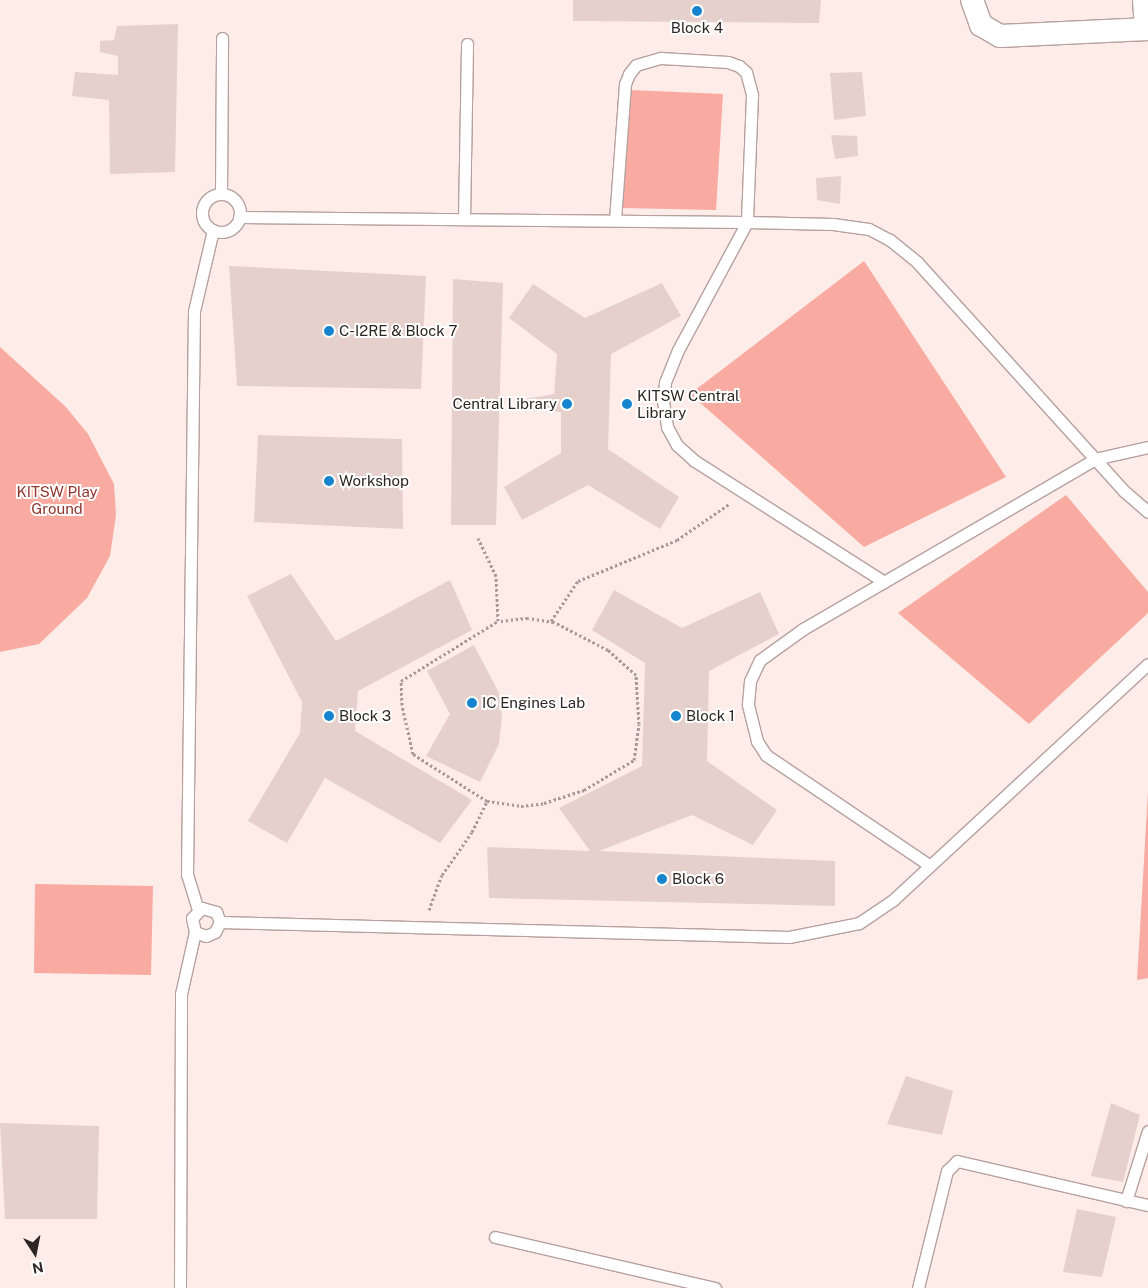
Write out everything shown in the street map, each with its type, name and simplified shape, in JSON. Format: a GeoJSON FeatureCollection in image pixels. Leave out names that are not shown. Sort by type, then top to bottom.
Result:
{"type":"FeatureCollection","features":[{"type":"Feature","properties":{"kind":"street"},"geometry":{"type":"LineString","coordinates":[[972,0],[981,25],[1000,36],[1147,29],[1144,0]]}},
{"type":"Feature","properties":{"kind":"lane"},"geometry":{"type":"LineString","coordinates":[[221,194],[222,38]]}},
{"type":"Feature","properties":{"kind":"lane"},"geometry":{"type":"LineString","coordinates":[[464,219],[467,44]]}},
{"type":"Feature","properties":{"kind":"lane"},"geometry":{"type":"LineString","coordinates":[[615,220],[625,84],[636,65],[661,58],[728,62],[746,72],[752,95],[747,222],[678,350],[666,383],[663,402],[667,427],[678,445],[695,461],[884,582]]}},
{"type":"Feature","properties":{"kind":"lane"},"geometry":{"type":"LineString","coordinates":[[221,194],[236,201],[239,217],[229,230],[213,230],[204,221],[202,209],[209,198],[221,194]]}},
{"type":"Feature","properties":{"kind":"lane"},"geometry":{"type":"LineString","coordinates":[[239,217],[747,222],[833,224],[869,229],[890,240],[917,262],[1095,459],[1148,512]]}},
{"type":"Feature","properties":{"kind":"lane"},"geometry":{"type":"LineString","coordinates":[[180,1288],[181,994],[195,932],[191,922],[198,910],[187,875],[194,311],[213,230]]}},
{"type":"Feature","properties":{"kind":"lane"},"geometry":{"type":"LineString","coordinates":[[929,865],[766,755],[757,741],[748,704],[750,681],[760,660],[771,650],[884,582],[1095,459],[1148,447]]}},
{"type":"Feature","properties":{"kind":"lane"},"geometry":{"type":"LineString","coordinates":[[220,922],[426,925],[789,937],[859,923],[893,900],[1148,664]]}},
{"type":"Feature","properties":{"kind":"lane"},"geometry":{"type":"LineString","coordinates":[[195,932],[209,935],[218,929],[220,922],[213,909],[198,910]]}},
{"type":"Feature","properties":{"kind":"lane"},"geometry":{"type":"LineString","coordinates":[[1126,1201],[1148,1131]]}},
{"type":"Feature","properties":{"kind":"lane"},"geometry":{"type":"LineString","coordinates":[[918,1288],[946,1171],[957,1161],[1148,1205]]}},
{"type":"Feature","properties":{"kind":"lane"},"geometry":{"type":"LineString","coordinates":[[495,1237],[716,1288]]}},
{"type":"Feature","properties":{"kind":"path"},"geometry":{"type":"LineString","coordinates":[[551,621],[578,581],[677,540],[744,492]]}},
{"type":"Feature","properties":{"kind":"path"},"geometry":{"type":"LineString","coordinates":[[478,538],[496,576],[498,621]]}},
{"type":"Feature","properties":{"kind":"path"},"geometry":{"type":"LineString","coordinates":[[528,618],[551,621],[580,633],[608,650],[636,675],[639,724],[634,760],[625,768],[562,798],[521,806],[487,802],[413,754],[402,705],[401,681],[498,621],[528,618]]}},
{"type":"Feature","properties":{"kind":"path"},"geometry":{"type":"LineString","coordinates":[[426,925],[442,875],[468,838],[487,802]]}},
{"type":"Feature","properties":{"kind":"green space"},"geometry":{"type":"Polygon","coordinates":[[[631,90],[723,94],[716,210],[621,208],[631,90]]]}},
{"type":"Feature","properties":{"kind":"green space"},"geometry":{"type":"Polygon","coordinates":[[[864,261],[1006,477],[864,547],[690,394],[864,261]]]}},
{"type":"Feature","properties":{"kind":"green space","name":"KITSW Play Ground"},"geometry":{"type":"Polygon","coordinates":[[[0,347],[66,407],[88,434],[114,484],[116,515],[110,556],[87,598],[39,644],[0,652],[0,347]]]}},
{"type":"Feature","properties":{"kind":"green space"},"geometry":{"type":"Polygon","coordinates":[[[1066,495],[1148,592],[1148,613],[1029,724],[898,613],[1066,495]]]}},
{"type":"Feature","properties":{"kind":"green space"},"geometry":{"type":"Polygon","coordinates":[[[1148,791],[1148,978],[1137,980],[1148,791]]]}},
{"type":"Feature","properties":{"kind":"green space"},"geometry":{"type":"Polygon","coordinates":[[[35,884],[153,886],[151,975],[34,973],[35,884]]]}},
{"type":"Feature","properties":{"kind":"building","name":"Block 4"},"geometry":{"type":"Polygon","coordinates":[[[573,0],[821,0],[819,23],[573,21],[573,0]]]}},
{"type":"Feature","properties":{"kind":"building"},"geometry":{"type":"Polygon","coordinates":[[[178,24],[175,172],[110,174],[109,100],[72,96],[75,72],[118,75],[118,56],[100,52],[100,41],[114,40],[117,26],[178,24]]]}},
{"type":"Feature","properties":{"kind":"building"},"geometry":{"type":"Polygon","coordinates":[[[862,72],[866,116],[834,120],[830,73],[862,72]]]}},
{"type":"Feature","properties":{"kind":"building"},"geometry":{"type":"Polygon","coordinates":[[[831,135],[857,136],[858,156],[835,159],[831,135]]]}},
{"type":"Feature","properties":{"kind":"building"},"geometry":{"type":"Polygon","coordinates":[[[841,176],[840,204],[817,200],[816,178],[841,176]]]}},
{"type":"Feature","properties":{"kind":"building","name":"C-I2RE & Block 7"},"geometry":{"type":"Polygon","coordinates":[[[229,266],[426,276],[421,389],[237,386],[229,266]]]}},
{"type":"Feature","properties":{"kind":"building"},"geometry":{"type":"Polygon","coordinates":[[[453,279],[503,283],[496,525],[451,525],[453,279]]]}},
{"type":"Feature","properties":{"kind":"building","name":"Central Library"},"geometry":{"type":"Polygon","coordinates":[[[662,283],[681,316],[611,354],[608,449],[679,497],[660,529],[588,485],[522,520],[504,487],[561,453],[561,412],[523,410],[525,399],[554,394],[557,354],[509,318],[533,284],[585,318],[662,283]]]}},
{"type":"Feature","properties":{"kind":"building","name":"Workshop"},"geometry":{"type":"Polygon","coordinates":[[[258,435],[402,439],[403,529],[254,522],[258,435]]]}},
{"type":"Feature","properties":{"kind":"building","name":"Block 3"},"geometry":{"type":"Polygon","coordinates":[[[291,574],[336,641],[450,580],[472,630],[358,691],[355,731],[472,800],[440,843],[325,778],[287,843],[248,821],[300,733],[302,702],[247,596],[291,574]]]}},
{"type":"Feature","properties":{"kind":"building","name":"Block 1"},"geometry":{"type":"Polygon","coordinates":[[[614,590],[682,628],[760,592],[779,634],[709,671],[707,761],[777,810],[753,845],[692,815],[599,851],[835,861],[835,906],[489,898],[487,847],[590,851],[559,808],[642,766],[645,663],[592,630],[614,590]]]}},
{"type":"Feature","properties":{"kind":"building","name":"IC Engines Lab"},"geometry":{"type":"Polygon","coordinates":[[[474,645],[499,693],[502,716],[499,744],[480,782],[426,756],[450,714],[427,671],[474,645]]]}},
{"type":"Feature","properties":{"kind":"building"},"geometry":{"type":"Polygon","coordinates":[[[906,1076],[953,1091],[942,1135],[887,1124],[906,1076]]]}},
{"type":"Feature","properties":{"kind":"building"},"geometry":{"type":"Polygon","coordinates":[[[1111,1103],[1140,1115],[1123,1182],[1091,1176],[1111,1103]]]}},
{"type":"Feature","properties":{"kind":"building"},"geometry":{"type":"Polygon","coordinates":[[[0,1123],[99,1126],[97,1219],[5,1219],[0,1123]]]}},
{"type":"Feature","properties":{"kind":"building"},"geometry":{"type":"Polygon","coordinates":[[[1077,1209],[1116,1217],[1102,1277],[1063,1272],[1077,1209]]]}},
{"type":"Feature","properties":{"kind":"place","name":"Block 4"},"geometry":{"type":"Point","coordinates":[697,11]}},
{"type":"Feature","properties":{"kind":"place","name":"C-I2RE & Block 7"},"geometry":{"type":"Point","coordinates":[329,331]}},
{"type":"Feature","properties":{"kind":"place","name":"Central Library"},"geometry":{"type":"Point","coordinates":[567,404]}},
{"type":"Feature","properties":{"kind":"place","name":"KITSW Central Library"},"geometry":{"type":"Point","coordinates":[627,404]}},
{"type":"Feature","properties":{"kind":"place","name":"Workshop"},"geometry":{"type":"Point","coordinates":[329,481]}},
{"type":"Feature","properties":{"kind":"place","name":"IC Engines Lab"},"geometry":{"type":"Point","coordinates":[472,703]}},
{"type":"Feature","properties":{"kind":"place","name":"Block 3"},"geometry":{"type":"Point","coordinates":[329,716]}},
{"type":"Feature","properties":{"kind":"place","name":"Block 1"},"geometry":{"type":"Point","coordinates":[676,716]}},
{"type":"Feature","properties":{"kind":"place","name":"Block 6"},"geometry":{"type":"Point","coordinates":[662,879]}}]}
